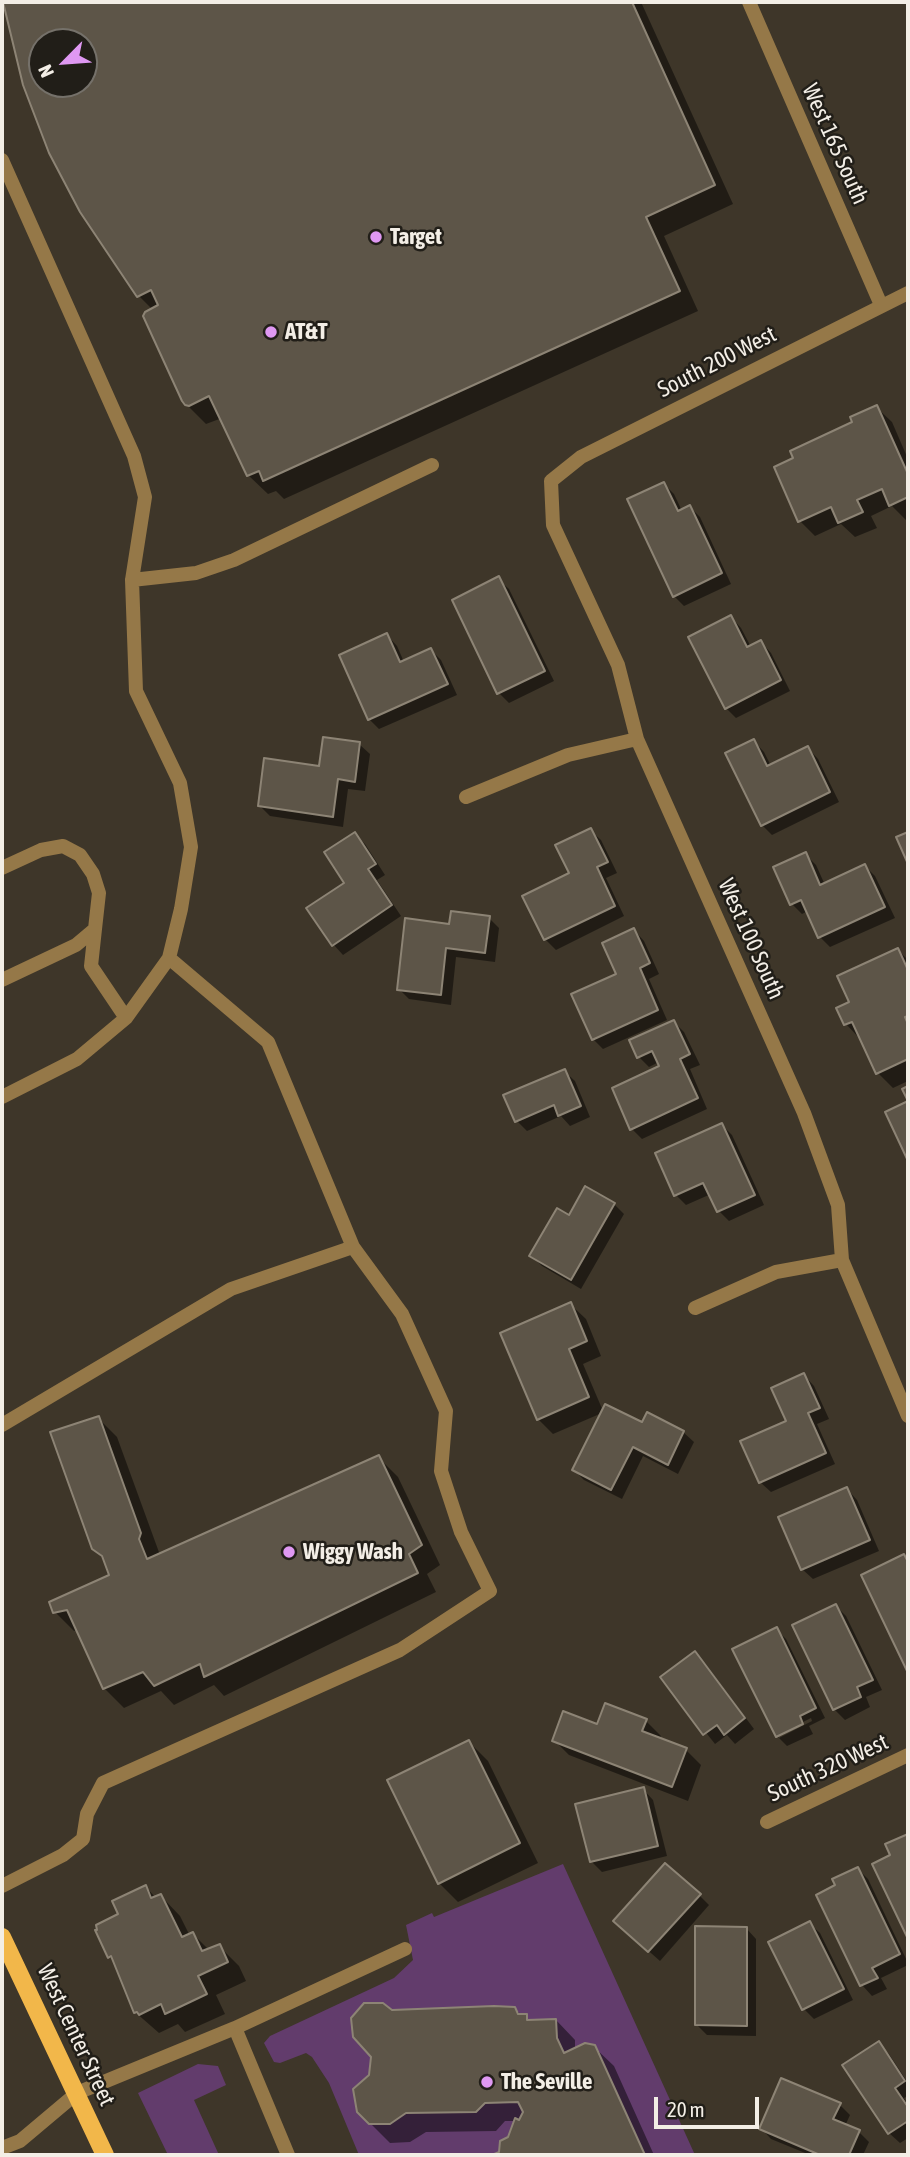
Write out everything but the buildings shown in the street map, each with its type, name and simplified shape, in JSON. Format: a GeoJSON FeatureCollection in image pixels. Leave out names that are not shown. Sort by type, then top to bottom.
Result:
{"type":"FeatureCollection","features":[{"type":"Feature","properties":{"kind":"main road","name":"West Center Street"},"geometry":{"type":"LineString","coordinates":[[2,1937],[105,2155]]}},
{"type":"Feature","properties":{"kind":"street","name":"West 165 South"},"geometry":{"type":"LineString","coordinates":[[749,2],[881,305]]}},
{"type":"Feature","properties":{"kind":"street"},"geometry":{"type":"LineString","coordinates":[[2,160],[134,456],[145,498],[132,580],[136,691],[180,783],[191,847],[181,909],[169,958],[126,1018],[77,1059],[2,1097]]}},
{"type":"Feature","properties":{"kind":"street","name":"South 200 West"},"geometry":{"type":"LineString","coordinates":[[551,481],[581,457],[908,293]]}},
{"type":"Feature","properties":{"kind":"street"},"geometry":{"type":"LineString","coordinates":[[132,580],[196,573],[234,560],[432,465]]}},
{"type":"Feature","properties":{"kind":"street","name":"West 100 South"},"geometry":{"type":"LineString","coordinates":[[551,481],[552,525],[618,665],[637,739],[804,1113],[838,1205],[842,1259],[908,1416]]}},
{"type":"Feature","properties":{"kind":"street"},"geometry":{"type":"LineString","coordinates":[[466,797],[568,755],[637,739]]}},
{"type":"Feature","properties":{"kind":"street"},"geometry":{"type":"LineString","coordinates":[[2,868],[41,850],[63,846],[80,855],[93,873],[99,893],[91,966],[126,1018]]}},
{"type":"Feature","properties":{"kind":"street"},"geometry":{"type":"LineString","coordinates":[[2,980],[76,946],[95,929]]}},
{"type":"Feature","properties":{"kind":"street"},"geometry":{"type":"LineString","coordinates":[[2,1886],[63,1855],[83,1839],[87,1814],[103,1783],[400,1650],[490,1591],[461,1532],[441,1471],[446,1411],[402,1314],[353,1247],[268,1042],[169,958]]}},
{"type":"Feature","properties":{"kind":"street"},"geometry":{"type":"LineString","coordinates":[[2,1425],[231,1289],[353,1247]]}},
{"type":"Feature","properties":{"kind":"street"},"geometry":{"type":"LineString","coordinates":[[695,1308],[776,1272],[842,1259]]}},
{"type":"Feature","properties":{"kind":"street","name":"South 320 West"},"geometry":{"type":"LineString","coordinates":[[767,1822],[908,1755]]}},
{"type":"Feature","properties":{"kind":"street"},"geometry":{"type":"LineString","coordinates":[[2,2148],[20,2141],[77,2093],[235,2028],[405,1949]]}},
{"type":"Feature","properties":{"kind":"street"},"geometry":{"type":"LineString","coordinates":[[235,2028],[288,2155]]}},
{"type":"Feature","properties":{"kind":"shaded area"},"geometry":{"type":"Polygon","coordinates":[[[563,1864],[695,2155],[359,2155],[329,2083],[312,2057],[306,2053],[280,2063],[274,2062],[264,2043],[270,2036],[394,1978],[413,1960],[406,1925],[432,1913],[434,1917],[563,1864]]]}},
{"type":"Feature","properties":{"kind":"shaded area"},"geometry":{"type":"Polygon","coordinates":[[[198,2064],[218,2066],[226,2085],[194,2100],[219,2155],[168,2155],[138,2093],[198,2064]]]}},
{"type":"Feature","properties":{"kind":"place","name":"Target"},"geometry":{"type":"Point","coordinates":[376,237]}},
{"type":"Feature","properties":{"kind":"place","name":"AT&T"},"geometry":{"type":"Point","coordinates":[271,332]}},
{"type":"Feature","properties":{"kind":"place","name":"Wiggy Wash"},"geometry":{"type":"Point","coordinates":[289,1552]}},
{"type":"Feature","properties":{"kind":"place","name":"The Seville"},"geometry":{"type":"Point","coordinates":[487,2082]}}]}
